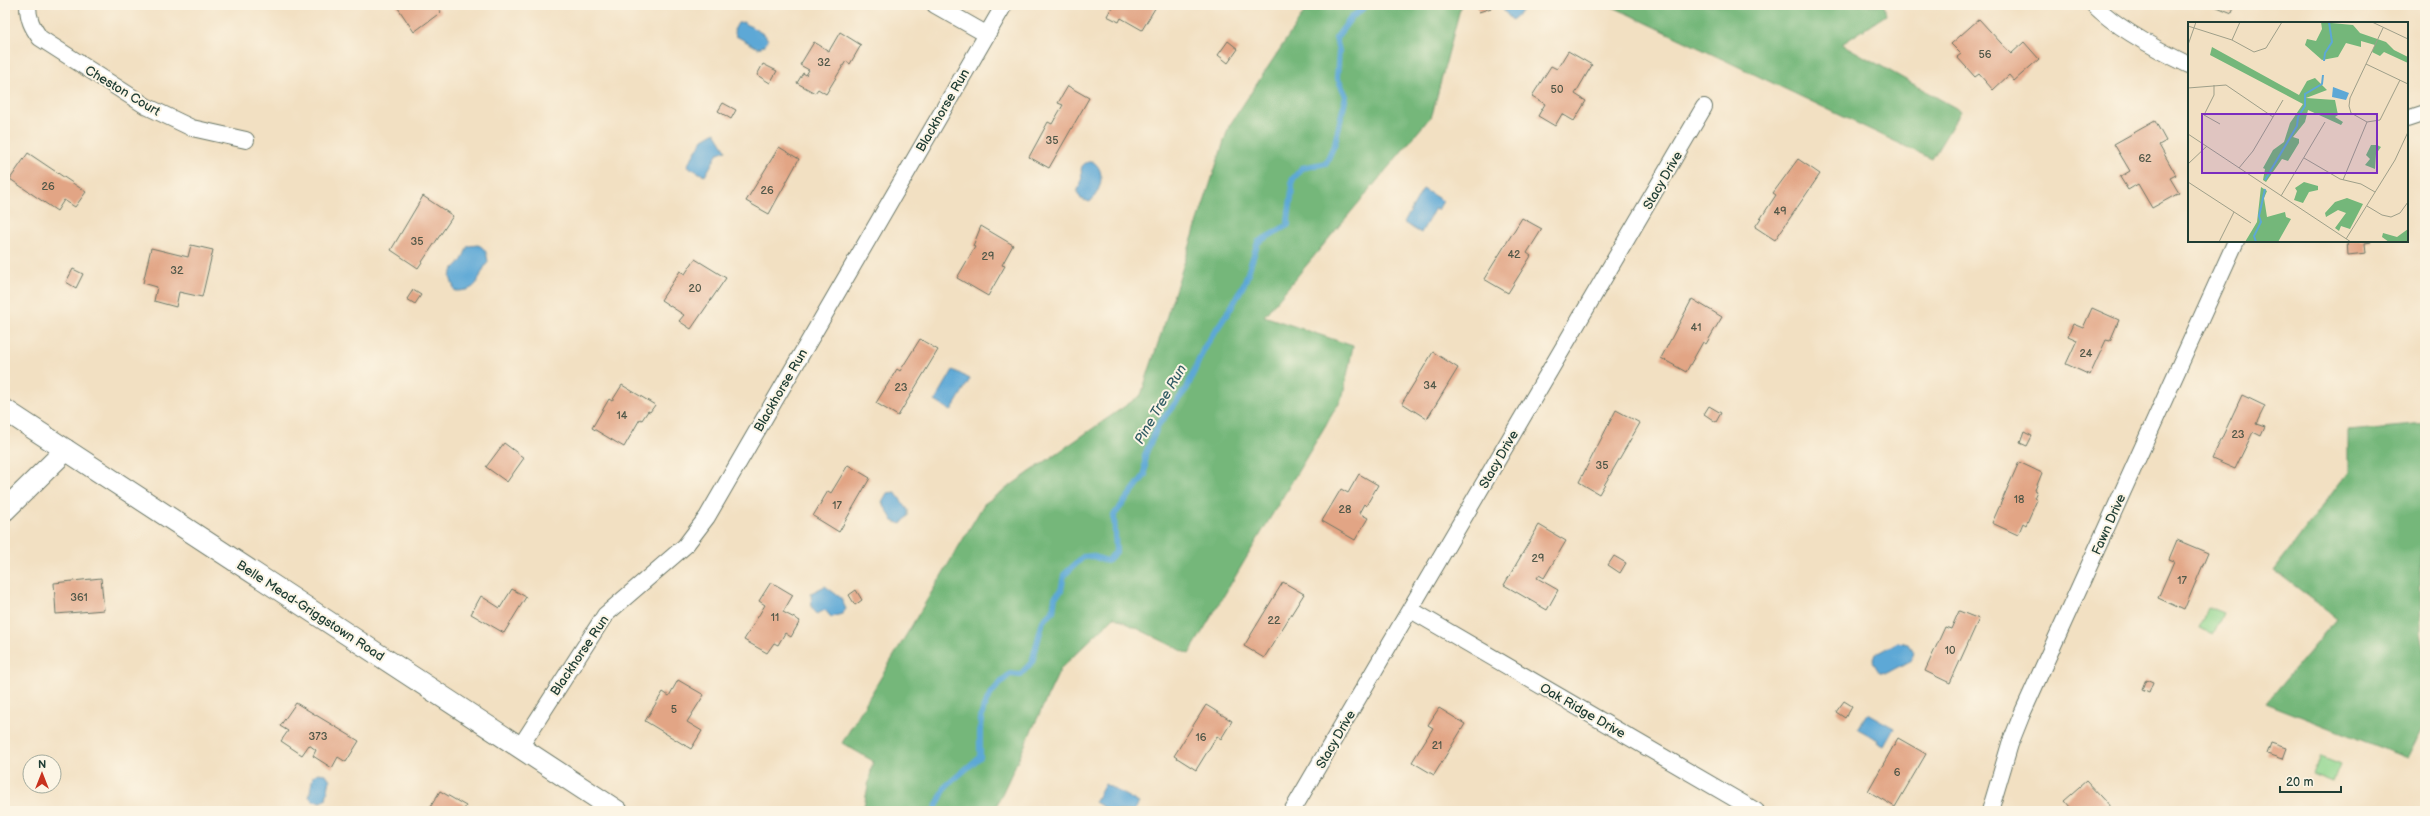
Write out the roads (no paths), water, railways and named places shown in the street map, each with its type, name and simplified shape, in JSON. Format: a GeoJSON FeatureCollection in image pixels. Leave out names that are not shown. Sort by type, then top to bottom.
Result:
{"type":"FeatureCollection","features":[{"type":"Feature","properties":{"kind":"street","name":"Cheston Court"},"geometry":{"type":"LineString","coordinates":[[28,5],[28,16],[31,26],[40,38],[146,106],[192,128],[246,140]]}},
{"type":"Feature","properties":{"kind":"street"},"geometry":{"type":"LineString","coordinates":[[935,5],[986,34]]}},
{"type":"Feature","properties":{"kind":"street","name":"Blackhorse Run"},"geometry":{"type":"LineString","coordinates":[[520,747],[605,615],[685,546],[707,517],[1004,5]]}},
{"type":"Feature","properties":{"kind":"street"},"geometry":{"type":"LineString","coordinates":[[2094,5],[2111,19],[2170,56],[2188,65]]}},
{"type":"Feature","properties":{"kind":"street","name":"Stacy Drive"},"geometry":{"type":"LineString","coordinates":[[1292,811],[1704,107]]}},
{"type":"Feature","properties":{"kind":"street"},"geometry":{"type":"LineString","coordinates":[[2408,119],[2425,113]]}},
{"type":"Feature","properties":{"kind":"street","name":"Fawn Drive"},"geometry":{"type":"LineString","coordinates":[[1990,811],[2010,744],[2022,714],[2236,242]]}},
{"type":"Feature","properties":{"kind":"street","name":"Belle Mead-Griggstown Road"},"geometry":{"type":"LineString","coordinates":[[5,410],[617,811]]}},
{"type":"Feature","properties":{"kind":"street"},"geometry":{"type":"LineString","coordinates":[[5,510],[66,450]]}},
{"type":"Feature","properties":{"kind":"street","name":"Oak Ridge Drive"},"geometry":{"type":"LineString","coordinates":[[1411,610],[1756,811]]}},
{"type":"Feature","properties":{"kind":"water"},"geometry":{"type":"Polygon","coordinates":[[[1502,5],[1525,5],[1527,7],[1512,20],[1504,11],[1502,5]]]}},
{"type":"Feature","properties":{"kind":"water"},"geometry":{"type":"Polygon","coordinates":[[[743,22],[765,35],[768,40],[764,46],[758,48],[736,36],[734,30],[738,23],[743,22]]]}},
{"type":"Feature","properties":{"kind":"water"},"geometry":{"type":"Polygon","coordinates":[[[715,132],[726,150],[718,153],[705,176],[687,166],[703,139],[715,132]]]}},
{"type":"Feature","properties":{"kind":"water"},"geometry":{"type":"Polygon","coordinates":[[[1092,161],[1100,170],[1101,182],[1097,193],[1090,202],[1081,199],[1077,192],[1082,178],[1081,169],[1084,165],[1092,161]]]}},
{"type":"Feature","properties":{"kind":"water"},"geometry":{"type":"Polygon","coordinates":[[[1423,189],[1443,201],[1438,210],[1435,208],[1421,233],[1404,223],[1423,189]]]}},
{"type":"Feature","properties":{"kind":"water"},"geometry":{"type":"Polygon","coordinates":[[[478,245],[486,252],[488,262],[474,286],[470,289],[455,291],[450,277],[453,269],[462,260],[468,246],[478,245]]]}},
{"type":"Feature","properties":{"kind":"water"},"geometry":{"type":"Polygon","coordinates":[[[953,370],[970,379],[951,411],[935,401],[953,370]]]}},
{"type":"Feature","properties":{"kind":"water"},"geometry":{"type":"Polygon","coordinates":[[[895,492],[908,510],[908,516],[901,524],[893,521],[882,502],[887,493],[895,492]]]}},
{"type":"Feature","properties":{"kind":"water"},"geometry":{"type":"Polygon","coordinates":[[[825,586],[841,598],[846,609],[842,614],[831,617],[825,610],[817,614],[812,608],[811,593],[825,586]]]}},
{"type":"Feature","properties":{"kind":"water"},"geometry":{"type":"Polygon","coordinates":[[[1898,642],[1908,644],[1913,652],[1911,660],[1887,673],[1879,672],[1873,662],[1876,654],[1898,642]]]}},
{"type":"Feature","properties":{"kind":"water"},"geometry":{"type":"Polygon","coordinates":[[[1867,713],[1894,728],[1884,746],[1877,742],[1878,740],[1858,729],[1867,713]]]}},
{"type":"Feature","properties":{"kind":"water"},"geometry":{"type":"Polygon","coordinates":[[[318,773],[326,774],[330,780],[326,799],[322,802],[313,801],[309,797],[313,776],[318,773]]]}},
{"type":"Feature","properties":{"kind":"water"},"geometry":{"type":"Polygon","coordinates":[[[1105,784],[1139,803],[1134,811],[1110,811],[1095,802],[1105,784]]]}},
{"type":"Feature","properties":{"kind":"waterway","name":"Pine Tree Run"},"geometry":{"type":"LineString","coordinates":[[934,811],[946,786],[980,757],[981,721],[986,702],[991,693],[1010,674],[1020,675],[1032,662],[1043,621],[1053,611],[1055,597],[1061,591],[1064,575],[1083,557],[1092,556],[1107,561],[1116,552],[1114,515],[1145,475],[1145,455],[1159,424],[1187,388],[1204,348],[1232,306],[1245,282],[1258,242],[1288,225],[1292,180],[1302,168],[1326,163],[1335,143],[1346,96],[1337,77],[1339,51],[1336,38],[1351,18],[1367,5]]}}]}
